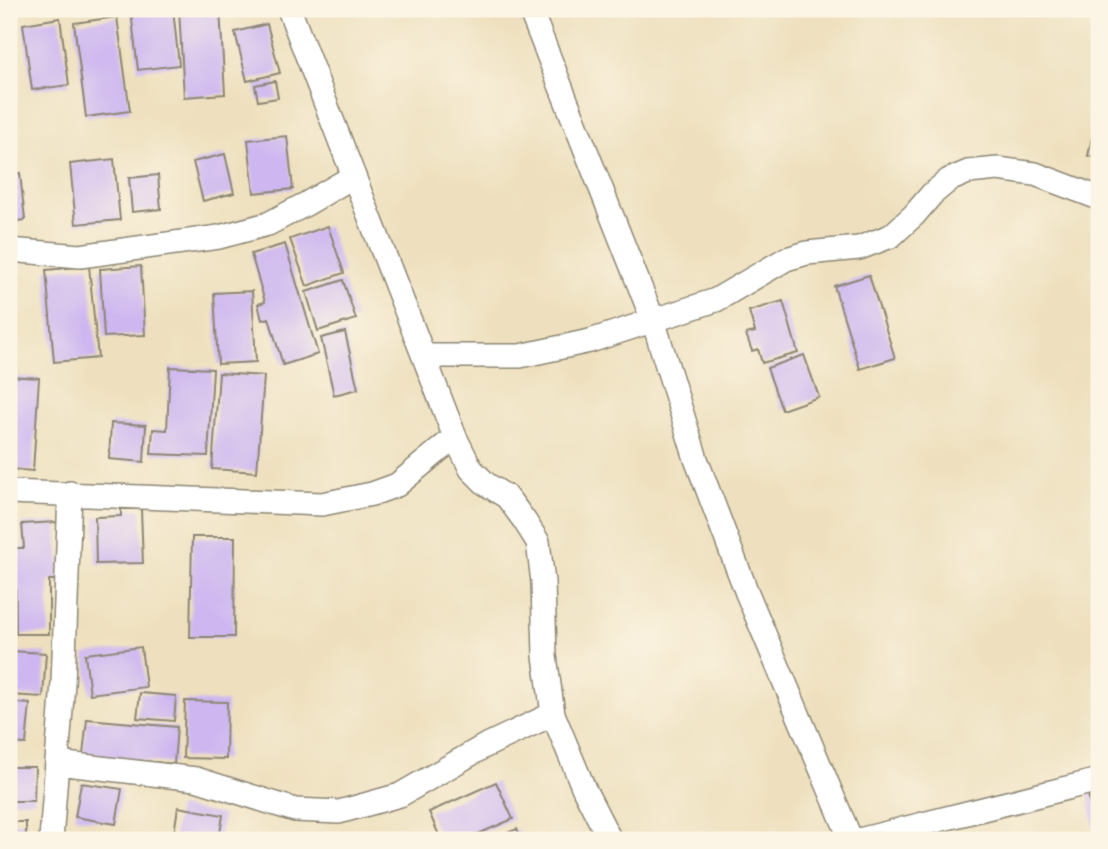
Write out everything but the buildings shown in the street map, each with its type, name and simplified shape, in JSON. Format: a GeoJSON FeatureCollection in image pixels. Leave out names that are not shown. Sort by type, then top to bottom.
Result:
{"type":"FeatureCollection","features":[{"type":"Feature","properties":{"kind":"street"},"geometry":{"type":"LineString","coordinates":[[289,9],[456,437],[471,469],[486,484],[507,497],[538,542],[543,582],[545,656],[553,713],[584,789],[610,840]]}},
{"type":"Feature","properties":{"kind":"street"},"geometry":{"type":"LineString","coordinates":[[530,9],[653,320],[696,459],[747,593],[851,840]]}},
{"type":"Feature","properties":{"kind":"street"},"geometry":{"type":"LineString","coordinates":[[424,356],[520,356],[590,341],[716,300],[786,259],[807,253],[859,248],[891,236],[932,194],[949,180],[968,172],[998,169],[1035,174],[1099,198]]}},
{"type":"Feature","properties":{"kind":"street"},"geometry":{"type":"LineString","coordinates":[[9,250],[80,256],[219,237],[268,224],[354,176]]}},
{"type":"Feature","properties":{"kind":"street"},"geometry":{"type":"LineString","coordinates":[[9,492],[322,504],[372,494],[397,485],[456,437]]}},
{"type":"Feature","properties":{"kind":"street"},"geometry":{"type":"LineString","coordinates":[[51,840],[63,683],[70,493]]}},
{"type":"Feature","properties":{"kind":"street"},"geometry":{"type":"LineString","coordinates":[[57,763],[196,779],[295,810],[339,812],[400,795],[483,747],[553,713]]}},
{"type":"Feature","properties":{"kind":"street"},"geometry":{"type":"LineString","coordinates":[[859,840],[1099,780]]}}]}
